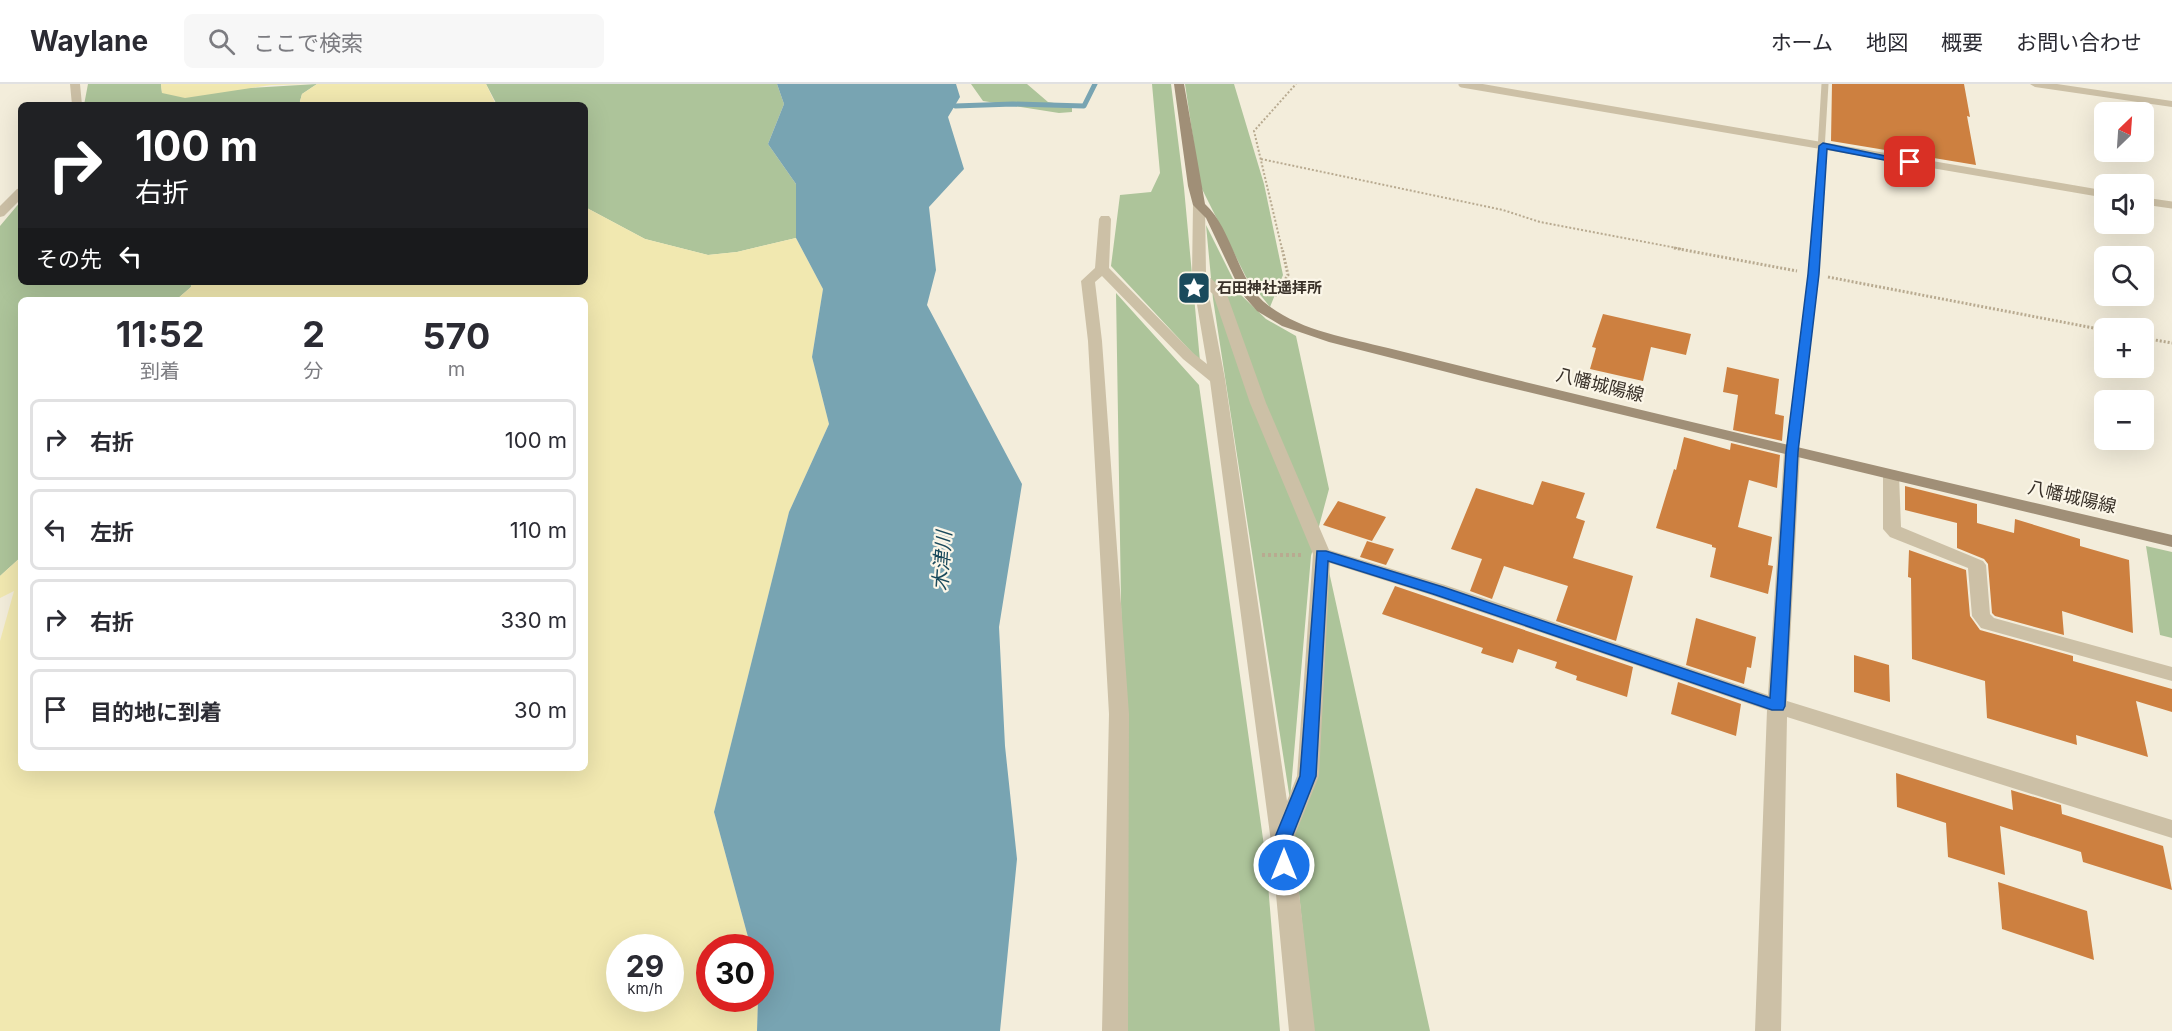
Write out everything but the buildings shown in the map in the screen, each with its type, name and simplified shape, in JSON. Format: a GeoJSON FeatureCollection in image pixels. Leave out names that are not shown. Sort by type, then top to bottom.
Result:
{"type":"FeatureCollection","features":[{"type":"Feature","properties":{"kind":"main road","name":"八幡城陽線"},"geometry":{"type":"LineString","coordinates":[[1179,84],[1194,186],[1199,205],[1211,216],[1247,291],[1262,308],[1287,323],[1334,339],[1792,452],[2172,541]]}},
{"type":"Feature","properties":{"kind":"street"},"geometry":{"type":"LineString","coordinates":[[75,84],[76,102]]}},
{"type":"Feature","properties":{"kind":"street"},"geometry":{"type":"LineString","coordinates":[[2035,84],[2172,104]]}},
{"type":"Feature","properties":{"kind":"street"},"geometry":{"type":"LineString","coordinates":[[0,213],[18,195]]}},
{"type":"Feature","properties":{"kind":"street"},"geometry":{"type":"LineString","coordinates":[[1199,205],[1199,275],[1217,379],[1240,556],[1282,842],[1302,1031]]}},
{"type":"Feature","properties":{"kind":"street"},"geometry":{"type":"LineString","coordinates":[[1105,219],[1102,269],[1088,281],[1095,341],[1119,714],[1115,1031]]}},
{"type":"Feature","properties":{"kind":"street"},"geometry":{"type":"LineString","coordinates":[[1102,269],[1188,356],[1217,379]]}},
{"type":"Feature","properties":{"kind":"street"},"geometry":{"type":"LineString","coordinates":[[1199,275],[1219,292],[1258,404],[1322,555],[1308,776],[1282,842]]}},
{"type":"Feature","properties":{"kind":"street"},"geometry":{"type":"LineString","coordinates":[[1768,1031],[1777,706],[1792,452]]}},
{"type":"Feature","properties":{"kind":"street"},"geometry":{"type":"LineString","coordinates":[[1891,475],[1892,528],[1896,533],[1977,565],[1981,616],[1988,622],[2172,674]]}},
{"type":"Feature","properties":{"kind":"street"},"geometry":{"type":"LineString","coordinates":[[1322,555],[1438,590],[1777,706],[2172,829]]}},
{"type":"Feature","properties":{"kind":"lane"},"geometry":{"type":"LineString","coordinates":[[1462,84],[2094,192]]}},
{"type":"Feature","properties":{"kind":"lane"},"geometry":{"type":"LineString","coordinates":[[1792,452],[1814,274],[1825,84]]}},
{"type":"Feature","properties":{"kind":"lane"},"geometry":{"type":"LineString","coordinates":[[2154,202],[2172,205]]}},
{"type":"Feature","properties":{"kind":"path"},"geometry":{"type":"LineString","coordinates":[[1271,314],[1275,294],[1288,275],[1254,131],[1296,84]]}},
{"type":"Feature","properties":{"kind":"path"},"geometry":{"type":"LineString","coordinates":[[1261,159],[1503,210],[1540,222],[2094,328]]}},
{"type":"Feature","properties":{"kind":"path"},"geometry":{"type":"LineString","coordinates":[[2154,340],[2172,343]]}},
{"type":"Feature","properties":{"kind":"path"},"geometry":{"type":"LineString","coordinates":[[1240,556],[1322,555]]}},
{"type":"Feature","properties":{"kind":"green space"},"geometry":{"type":"Polygon","coordinates":[[[88,84],[161,84],[162,93],[317,84],[302,94],[300,102],[85,102],[88,84]]]}},
{"type":"Feature","properties":{"kind":"green space"},"geometry":{"type":"Polygon","coordinates":[[[486,84],[777,84],[784,104],[768,144],[796,184],[796,238],[737,252],[708,255],[645,239],[588,209],[588,102],[495,102],[486,84]]]}},
{"type":"Feature","properties":{"kind":"green space"},"geometry":{"type":"Polygon","coordinates":[[[971,84],[1027,84],[1048,102],[1072,106],[1072,112],[1059,113],[983,101],[971,84]]]}},
{"type":"Feature","properties":{"kind":"green space"},"geometry":{"type":"Polygon","coordinates":[[[1152,84],[1171,84],[1184,188],[1200,361],[1111,266],[1120,195],[1151,192],[1160,173],[1152,84]]]}},
{"type":"Feature","properties":{"kind":"green space"},"geometry":{"type":"Polygon","coordinates":[[[1185,84],[1234,84],[1264,184],[1283,275],[1270,307],[1246,277],[1200,185],[1185,84]]]}},
{"type":"Feature","properties":{"kind":"green space"},"geometry":{"type":"Polygon","coordinates":[[[18,205],[18,285],[191,285],[179,297],[18,297],[18,560],[0,576],[0,226],[18,205]]]}},
{"type":"Feature","properties":{"kind":"green space"},"geometry":{"type":"Polygon","coordinates":[[[1206,225],[1241,295],[1266,319],[1296,336],[1329,489],[1311,556],[1290,800],[1213,299],[1206,225]]]}},
{"type":"Feature","properties":{"kind":"green space"},"geometry":{"type":"Polygon","coordinates":[[[1116,293],[1199,385],[1266,860],[1280,1031],[1128,1031],[1116,293]]]}},
{"type":"Feature","properties":{"kind":"green space"},"geometry":{"type":"Polygon","coordinates":[[[2146,546],[2172,552],[2172,638],[2160,635],[2146,546]]]}},
{"type":"Feature","properties":{"kind":"green space"},"geometry":{"type":"Polygon","coordinates":[[[1328,567],[1430,1031],[1313,1031],[1293,834],[1328,567]]]}},
{"type":"Feature","properties":{"kind":"sand"},"geometry":{"type":"Polygon","coordinates":[[[161,84],[307,84],[271,85],[185,98],[162,93],[161,84]]]}},
{"type":"Feature","properties":{"kind":"sand"},"geometry":{"type":"Polygon","coordinates":[[[317,84],[486,84],[495,102],[300,102],[302,94],[317,84]]]}},
{"type":"Feature","properties":{"kind":"sand"},"geometry":{"type":"Polygon","coordinates":[[[588,209],[645,239],[708,255],[737,252],[796,238],[823,289],[812,357],[829,424],[789,512],[714,812],[747,934],[696,934],[696,1012],[758,1012],[757,1031],[0,1031],[0,641],[14,591],[0,598],[0,576],[18,560],[18,771],[588,771],[588,297],[179,297],[191,285],[588,285],[588,209]]]}},
{"type":"Feature","properties":{"kind":"water","name":"木津川"},"geometry":{"type":"Polygon","coordinates":[[[777,84],[956,84],[960,97],[948,117],[964,169],[929,207],[936,270],[927,305],[1022,484],[999,627],[1005,746],[1017,859],[1000,1031],[757,1031],[758,1012],[774,1012],[774,934],[747,934],[714,812],[789,512],[829,424],[812,357],[823,289],[796,238],[796,184],[768,144],[784,104],[777,84]]]}},
{"type":"Feature","properties":{"kind":"waterway"},"geometry":{"type":"LineString","coordinates":[[955,106],[1013,104],[1084,106],[1095,84]]}},
{"type":"Feature","properties":{"kind":"place","name":"石田神社遥拝所"},"geometry":{"type":"Point","coordinates":[1194,288]}},
{"type":"Feature","properties":{"kind":"route"},"geometry":{"type":"LineString","coordinates":[[1284,865],[1282,842],[1308,776],[1322,555],[1438,590],[1777,706],[1792,452],[1814,274],[1823,146],[1910,162]]}}]}
